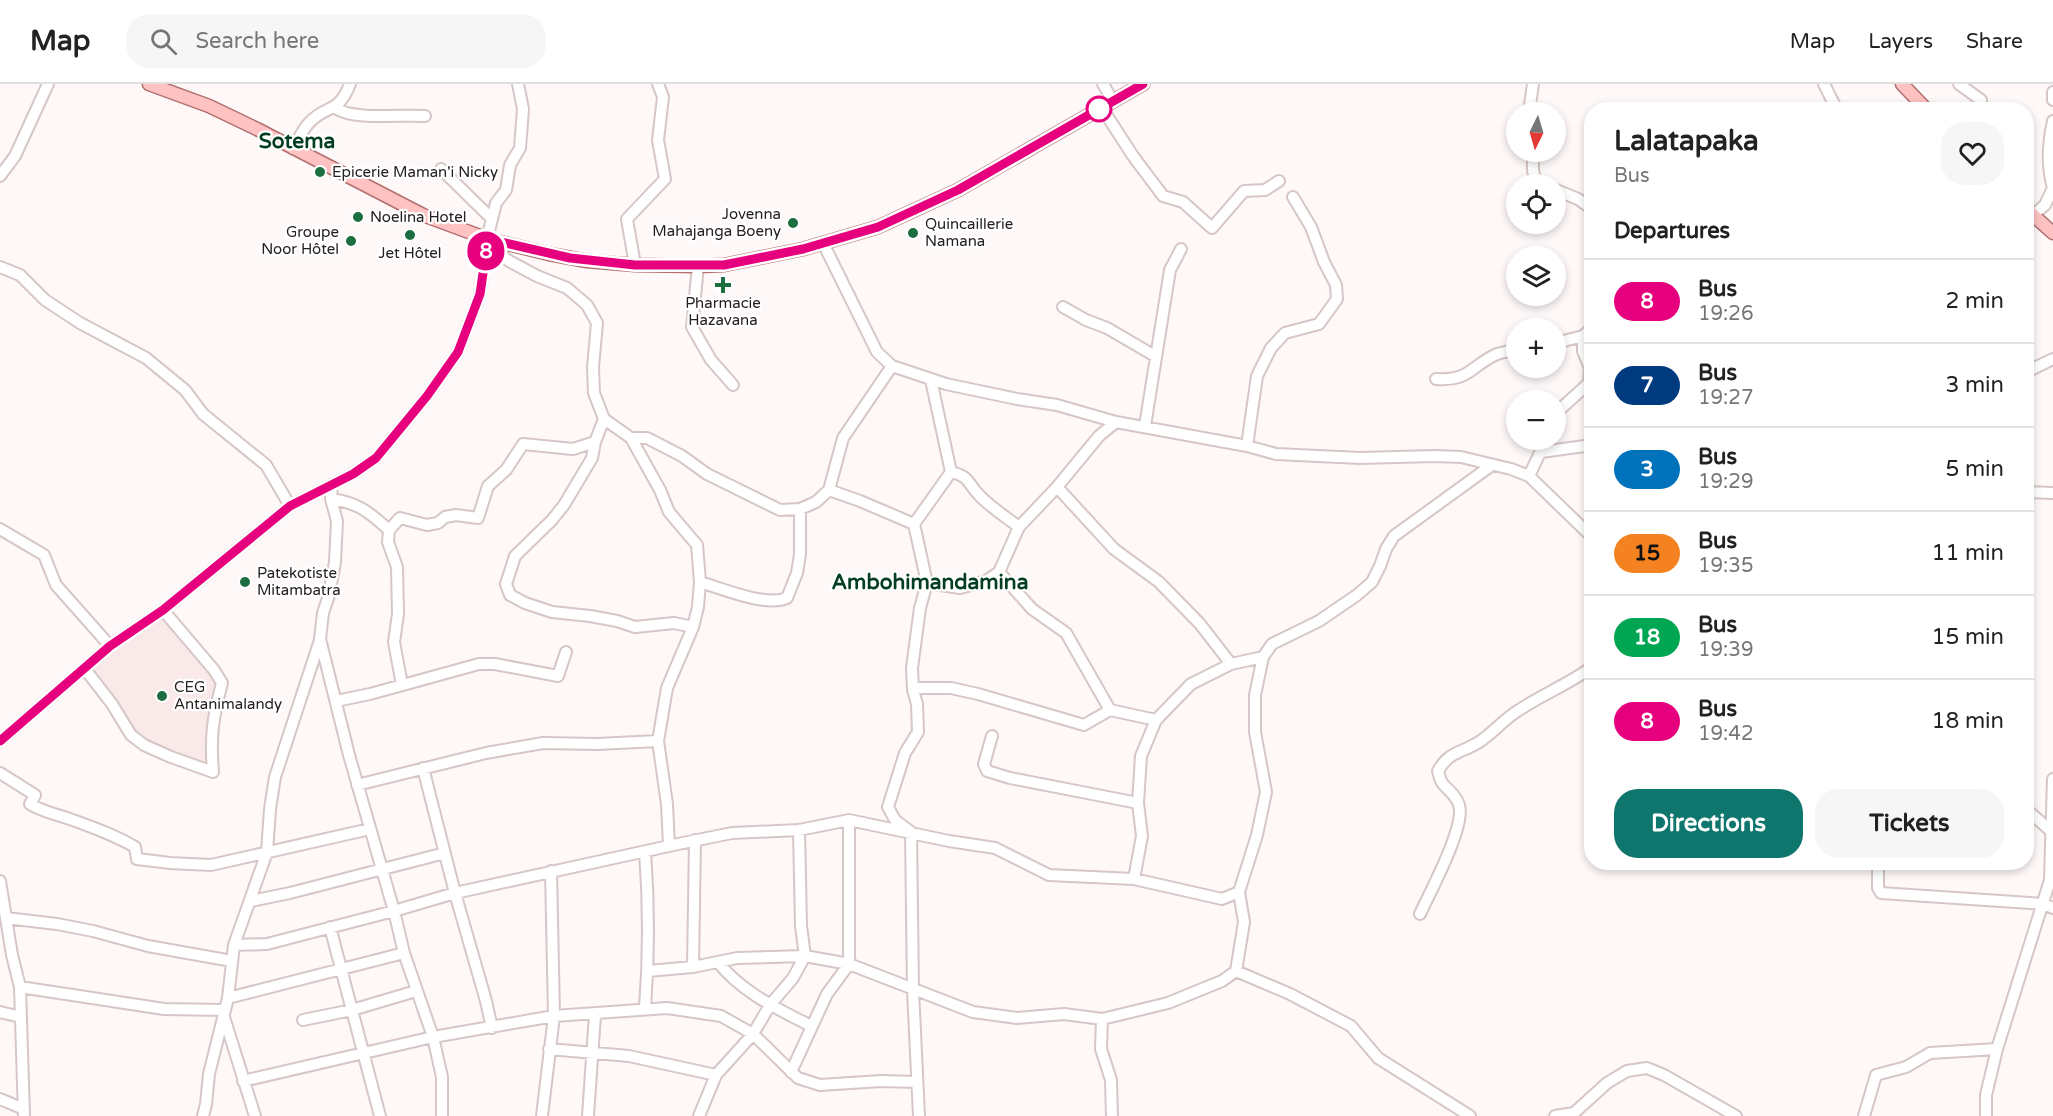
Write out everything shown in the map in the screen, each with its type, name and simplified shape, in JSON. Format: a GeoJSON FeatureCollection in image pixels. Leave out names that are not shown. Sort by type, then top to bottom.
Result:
{"type":"FeatureCollection","features":[{"type":"Feature","properties":{"kind":"main road"},"geometry":{"type":"LineString","coordinates":[[149,84],[209,106],[423,215],[487,241],[570,258],[635,265],[698,266],[724,265],[824,243],[878,227],[958,190],[1143,84]]}},
{"type":"Feature","properties":{"kind":"main road"},"geometry":{"type":"LineString","coordinates":[[1902,84],[1919,102]]}},
{"type":"Feature","properties":{"kind":"main road"},"geometry":{"type":"LineString","coordinates":[[2034,216],[2053,233]]}},
{"type":"Feature","properties":{"kind":"street"},"geometry":{"type":"LineString","coordinates":[[0,176],[15,156],[48,84]]}},
{"type":"Feature","properties":{"kind":"street"},"geometry":{"type":"LineString","coordinates":[[293,149],[308,124],[321,113],[335,108],[345,96],[350,84]]}},
{"type":"Feature","properties":{"kind":"street"},"geometry":{"type":"LineString","coordinates":[[0,741],[110,646],[163,610],[290,506],[353,474],[376,458],[427,396],[458,352],[480,294],[487,241],[496,203],[506,190],[510,165],[520,148],[523,109],[518,84]]}},
{"type":"Feature","properties":{"kind":"street"},"geometry":{"type":"LineString","coordinates":[[635,265],[627,219],[665,179],[658,140],[663,97],[658,84]]}},
{"type":"Feature","properties":{"kind":"street"},"geometry":{"type":"LineString","coordinates":[[1103,84],[1108,104],[1134,156],[1163,196],[1183,202],[1212,228],[1244,191],[1265,190],[1279,181]]}},
{"type":"Feature","properties":{"kind":"street"},"geometry":{"type":"LineString","coordinates":[[1530,102],[1533,84]]}},
{"type":"Feature","properties":{"kind":"street"},"geometry":{"type":"LineString","coordinates":[[1824,84],[1833,102]]}},
{"type":"Feature","properties":{"kind":"street"},"geometry":{"type":"LineString","coordinates":[[1959,84],[1980,100],[1979,102]]}},
{"type":"Feature","properties":{"kind":"street"},"geometry":{"type":"LineString","coordinates":[[2053,92],[2053,100]]}},
{"type":"Feature","properties":{"kind":"street"},"geometry":{"type":"LineString","coordinates":[[335,108],[342,112],[371,115],[425,116]]}},
{"type":"Feature","properties":{"kind":"street"},"geometry":{"type":"LineString","coordinates":[[2034,210],[2045,205],[2053,188],[2049,174],[2050,132],[2053,121]]}},
{"type":"Feature","properties":{"kind":"street"},"geometry":{"type":"LineString","coordinates":[[441,169],[492,219]]}},
{"type":"Feature","properties":{"kind":"street"},"geometry":{"type":"LineString","coordinates":[[1566,194],[1584,203]]}},
{"type":"Feature","properties":{"kind":"street"},"geometry":{"type":"LineString","coordinates":[[1247,446],[1257,376],[1271,348],[1285,333],[1319,324],[1337,299],[1336,285],[1324,262],[1311,227],[1293,197]]}},
{"type":"Feature","properties":{"kind":"street"},"geometry":{"type":"LineString","coordinates":[[487,241],[508,261],[567,288],[587,305],[597,323],[592,367],[594,393],[604,419],[631,438],[660,490],[669,512],[697,545],[700,582],[698,607],[693,627],[667,688],[658,741],[667,804],[669,846]]}},
{"type":"Feature","properties":{"kind":"street"},"geometry":{"type":"LineString","coordinates":[[824,243],[877,352],[892,366],[931,380],[1017,399],[1057,405],[1116,422],[1247,446],[1276,454],[1360,458],[1461,457],[1511,469],[1529,476],[1584,529]]}},
{"type":"Feature","properties":{"kind":"street"},"geometry":{"type":"LineString","coordinates":[[1145,426],[1170,270],[1180,249]]}},
{"type":"Feature","properties":{"kind":"street"},"geometry":{"type":"LineString","coordinates":[[698,266],[692,327],[711,360],[733,385]]}},
{"type":"Feature","properties":{"kind":"street"},"geometry":{"type":"LineString","coordinates":[[0,267],[20,275],[45,300],[80,323],[146,358],[185,390],[203,414],[266,465],[290,506]]}},
{"type":"Feature","properties":{"kind":"street"},"geometry":{"type":"LineString","coordinates":[[1063,307],[1086,320],[1107,328],[1155,356]]}},
{"type":"Feature","properties":{"kind":"street"},"geometry":{"type":"LineString","coordinates":[[1566,340],[1583,336],[1584,353]]}},
{"type":"Feature","properties":{"kind":"street"},"geometry":{"type":"LineString","coordinates":[[1436,380],[1464,377],[1498,354],[1506,352]]}},
{"type":"Feature","properties":{"kind":"street"},"geometry":{"type":"LineString","coordinates":[[2034,368],[2053,359]]}},
{"type":"Feature","properties":{"kind":"street"},"geometry":{"type":"LineString","coordinates":[[631,438],[647,438],[681,456],[707,474],[780,510],[800,509],[816,502],[829,490],[843,438],[892,366]]}},
{"type":"Feature","properties":{"kind":"street"},"geometry":{"type":"LineString","coordinates":[[911,832],[895,820],[888,807],[905,753],[918,732],[912,668],[920,608],[927,582],[915,524],[951,472],[931,380]]}},
{"type":"Feature","properties":{"kind":"street"},"geometry":{"type":"LineString","coordinates":[[1566,404],[1584,388]]}},
{"type":"Feature","properties":{"kind":"street"},"geometry":{"type":"LineString","coordinates":[[604,419],[595,442],[592,458],[564,505],[515,556],[506,584],[510,595],[552,612],[617,621],[635,627],[674,623],[693,627]]}},
{"type":"Feature","properties":{"kind":"street"},"geometry":{"type":"LineString","coordinates":[[927,582],[960,588],[986,581],[999,572],[1019,527],[1057,488],[1099,436],[1116,422]]}},
{"type":"Feature","properties":{"kind":"street"},"geometry":{"type":"LineString","coordinates":[[402,685],[394,642],[398,614],[397,567],[388,542],[389,530],[400,518],[427,525],[456,515],[478,518],[488,486],[506,470],[523,444],[573,449],[595,442]]}},
{"type":"Feature","properties":{"kind":"street"},"geometry":{"type":"LineString","coordinates":[[1529,476],[1541,452],[1584,446]]}},
{"type":"Feature","properties":{"kind":"street"},"geometry":{"type":"LineString","coordinates":[[648,971],[693,967],[737,958],[805,956],[849,964],[973,1012],[1017,1018],[1064,1014],[1102,1019],[1168,1003],[1222,981],[1236,971],[1244,922],[1239,892],[1257,835],[1266,792],[1255,732],[1255,695],[1263,657],[1272,645],[1319,621],[1357,596],[1372,582],[1394,536],[1492,465]]}},
{"type":"Feature","properties":{"kind":"street"},"geometry":{"type":"LineString","coordinates":[[951,472],[962,475],[972,484],[977,493],[1019,527]]}},
{"type":"Feature","properties":{"kind":"street"},"geometry":{"type":"LineString","coordinates":[[203,1116],[209,1074],[228,998],[234,945],[267,852],[275,777],[320,639],[322,613],[329,595],[335,562],[336,521],[332,484]]}},
{"type":"Feature","properties":{"kind":"street"},"geometry":{"type":"LineString","coordinates":[[1057,488],[1114,549],[1158,582],[1200,624],[1231,664]]}},
{"type":"Feature","properties":{"kind":"street"},"geometry":{"type":"LineString","coordinates":[[829,490],[915,524]]}},
{"type":"Feature","properties":{"kind":"street"},"geometry":{"type":"LineString","coordinates":[[2034,492],[2053,493]]}},
{"type":"Feature","properties":{"kind":"street"},"geometry":{"type":"LineString","coordinates":[[332,499],[353,502],[389,530]]}},
{"type":"Feature","properties":{"kind":"street"},"geometry":{"type":"LineString","coordinates":[[700,582],[766,600],[778,602],[787,598],[797,573],[800,554],[800,509]]}},
{"type":"Feature","properties":{"kind":"street"},"geometry":{"type":"LineString","coordinates":[[0,529],[44,555],[56,585],[110,646]]}},
{"type":"Feature","properties":{"kind":"street"},"geometry":{"type":"LineString","coordinates":[[999,572],[1032,609],[1066,633],[1110,710]]}},
{"type":"Feature","properties":{"kind":"street"},"geometry":{"type":"LineString","coordinates":[[85,669],[112,704],[131,735],[144,745],[171,758],[213,772],[210,741],[222,683],[214,670],[163,610]]}},
{"type":"Feature","properties":{"kind":"street"},"geometry":{"type":"LineString","coordinates":[[320,639],[357,785],[404,953],[433,1037],[442,1077],[442,1116]]}},
{"type":"Feature","properties":{"kind":"street"},"geometry":{"type":"LineString","coordinates":[[336,701],[479,664],[495,664],[558,676],[566,652]]}},
{"type":"Feature","properties":{"kind":"street"},"geometry":{"type":"LineString","coordinates":[[1134,879],[1142,836],[1138,803],[1141,756],[1155,720],[1191,684],[1231,664],[1263,657]]}},
{"type":"Feature","properties":{"kind":"street"},"geometry":{"type":"LineString","coordinates":[[1420,914],[1454,840],[1460,815],[1458,802],[1448,787],[1442,783],[1438,771],[1443,760],[1481,741],[1516,711],[1584,673]]}},
{"type":"Feature","properties":{"kind":"street"},"geometry":{"type":"LineString","coordinates":[[913,688],[951,688],[978,693],[1084,725],[1110,710],[1155,720]]}},
{"type":"Feature","properties":{"kind":"street"},"geometry":{"type":"LineString","coordinates":[[992,736],[984,764],[987,771],[1010,778],[1138,803]]}},
{"type":"Feature","properties":{"kind":"street"},"geometry":{"type":"LineString","coordinates":[[357,785],[486,753],[543,743],[597,744],[658,741]]}},
{"type":"Feature","properties":{"kind":"street"},"geometry":{"type":"LineString","coordinates":[[423,768],[492,1028]]}},
{"type":"Feature","properties":{"kind":"street"},"geometry":{"type":"LineString","coordinates":[[0,773],[35,795],[30,804],[46,813],[115,835],[135,847],[137,859],[211,865],[370,829]]}},
{"type":"Feature","properties":{"kind":"street"},"geometry":{"type":"LineString","coordinates":[[1986,1116],[1986,1095],[1997,1049],[2048,906],[2053,778]]}},
{"type":"Feature","properties":{"kind":"street"},"geometry":{"type":"LineString","coordinates":[[2034,816],[2052,832]]}},
{"type":"Feature","properties":{"kind":"street"},"geometry":{"type":"LineString","coordinates":[[234,945],[267,944],[455,893],[695,840],[732,833],[799,830],[849,820],[994,848],[1048,874],[1134,879],[1222,899],[1239,892]]}},
{"type":"Feature","properties":{"kind":"street"},"geometry":{"type":"LineString","coordinates":[[791,1072],[827,994],[849,964],[849,820]]}},
{"type":"Feature","properties":{"kind":"street"},"geometry":{"type":"LineString","coordinates":[[699,1116],[716,1075],[753,1034],[770,1005],[793,978],[805,956],[801,926],[799,830]]}},
{"type":"Feature","properties":{"kind":"street"},"geometry":{"type":"LineString","coordinates":[[911,832],[913,990],[919,1116]]}},
{"type":"Feature","properties":{"kind":"street"},"geometry":{"type":"LineString","coordinates":[[693,967],[695,840]]}},
{"type":"Feature","properties":{"kind":"street"},"geometry":{"type":"LineString","coordinates":[[645,852],[648,890],[648,971],[645,1008]]}},
{"type":"Feature","properties":{"kind":"street"},"geometry":{"type":"LineString","coordinates":[[251,901],[445,853]]}},
{"type":"Feature","properties":{"kind":"street"},"geometry":{"type":"LineString","coordinates":[[1878,870],[1878,888],[1881,893],[2048,906]]}},
{"type":"Feature","properties":{"kind":"street"},"geometry":{"type":"LineString","coordinates":[[542,1116],[554,1016],[550,871]]}},
{"type":"Feature","properties":{"kind":"street"},"geometry":{"type":"LineString","coordinates":[[0,881],[20,987],[24,1113]]}},
{"type":"Feature","properties":{"kind":"street"},"geometry":{"type":"LineString","coordinates":[[6,918],[57,924],[148,946],[232,961]]}},
{"type":"Feature","properties":{"kind":"street"},"geometry":{"type":"LineString","coordinates":[[330,927],[380,1116]]}},
{"type":"Feature","properties":{"kind":"street"},"geometry":{"type":"LineString","coordinates":[[228,998],[404,953]]}},
{"type":"Feature","properties":{"kind":"street"},"geometry":{"type":"LineString","coordinates":[[718,962],[729,975],[770,1005],[812,1026]]}},
{"type":"Feature","properties":{"kind":"street"},"geometry":{"type":"LineString","coordinates":[[1236,971],[1290,994],[1351,1026],[1378,1058],[1470,1116]]}},
{"type":"Feature","properties":{"kind":"street"},"geometry":{"type":"LineString","coordinates":[[20,987],[164,1009],[225,1013]]}},
{"type":"Feature","properties":{"kind":"street"},"geometry":{"type":"LineString","coordinates":[[303,1020],[352,1010],[416,991]]}},
{"type":"Feature","properties":{"kind":"street"},"geometry":{"type":"LineString","coordinates":[[243,1081],[433,1037],[554,1016],[595,1015],[645,1008],[667,1008],[721,1016],[753,1034],[798,1078],[820,1085],[881,1081],[917,1082]]}},
{"type":"Feature","properties":{"kind":"street"},"geometry":{"type":"LineString","coordinates":[[0,1012],[21,1017]]}},
{"type":"Feature","properties":{"kind":"street"},"geometry":{"type":"LineString","coordinates":[[225,1013],[255,1116]]}},
{"type":"Feature","properties":{"kind":"street"},"geometry":{"type":"LineString","coordinates":[[588,1116],[595,1015]]}},
{"type":"Feature","properties":{"kind":"street"},"geometry":{"type":"LineString","coordinates":[[1102,1019],[1101,1049],[1111,1080],[1112,1116]]}},
{"type":"Feature","properties":{"kind":"street"},"geometry":{"type":"LineString","coordinates":[[549,1049],[629,1056],[716,1075]]}},
{"type":"Feature","properties":{"kind":"street"},"geometry":{"type":"LineString","coordinates":[[1864,1116],[1876,1075],[1906,1067],[1930,1053],[1997,1049]]}},
{"type":"Feature","properties":{"kind":"street"},"geometry":{"type":"LineString","coordinates":[[1555,1116],[1574,1113],[1607,1083],[1627,1071],[1647,1068],[1664,1075],[1736,1116]]}},
{"type":"Feature","properties":{"kind":"street"},"geometry":{"type":"LineString","coordinates":[[0,1099],[24,1113]]}},
{"type":"Feature","properties":{"kind":"shaded area","name":"CEG Antanimalandy"},"geometry":{"type":"Polygon","coordinates":[[[163,610],[222,683],[213,772],[144,745],[85,669],[163,610]]]}},
{"type":"Feature","properties":{"kind":"bus line","name":"8"},"geometry":{"type":"LineString","coordinates":[[0,741],[110,646],[163,610],[290,506],[353,474],[376,458],[427,396],[458,352],[480,294],[488,239],[570,258],[635,265],[724,265],[803,249],[878,227],[958,190],[1143,84]]}},
{"type":"Feature","properties":{"kind":"place","name":"Epicerie Maman'i Nicky"},"geometry":{"type":"Point","coordinates":[320,172]}},
{"type":"Feature","properties":{"kind":"place","name":"Noelina Hotel"},"geometry":{"type":"Point","coordinates":[358,217]}},
{"type":"Feature","properties":{"kind":"place","name":"Jovenna Mahajanga Boeny"},"geometry":{"type":"Point","coordinates":[793,223]}},
{"type":"Feature","properties":{"kind":"place","name":"Quincaillerie Namana"},"geometry":{"type":"Point","coordinates":[913,233]}},
{"type":"Feature","properties":{"kind":"place","name":"Jet Hôtel"},"geometry":{"type":"Point","coordinates":[410,235]}},
{"type":"Feature","properties":{"kind":"place","name":"Groupe Noor Hôtel"},"geometry":{"type":"Point","coordinates":[351,241]}},
{"type":"Feature","properties":{"kind":"place","name":"Pharmacie Hazavana"},"geometry":{"type":"Point","coordinates":[723,285]}},
{"type":"Feature","properties":{"kind":"place","name":"Patekotiste Mitambatra"},"geometry":{"type":"Point","coordinates":[245,582]}},
{"type":"Feature","properties":{"kind":"place","name":"CEG Antanimalandy"},"geometry":{"type":"Point","coordinates":[162,696]}},
{"type":"Feature","properties":{"kind":"district","name":"Sotema"},"geometry":{"type":"Point","coordinates":[297,141]}},
{"type":"Feature","properties":{"kind":"district","name":"Ambohimandamina"},"geometry":{"type":"Point","coordinates":[930,582]}}]}
